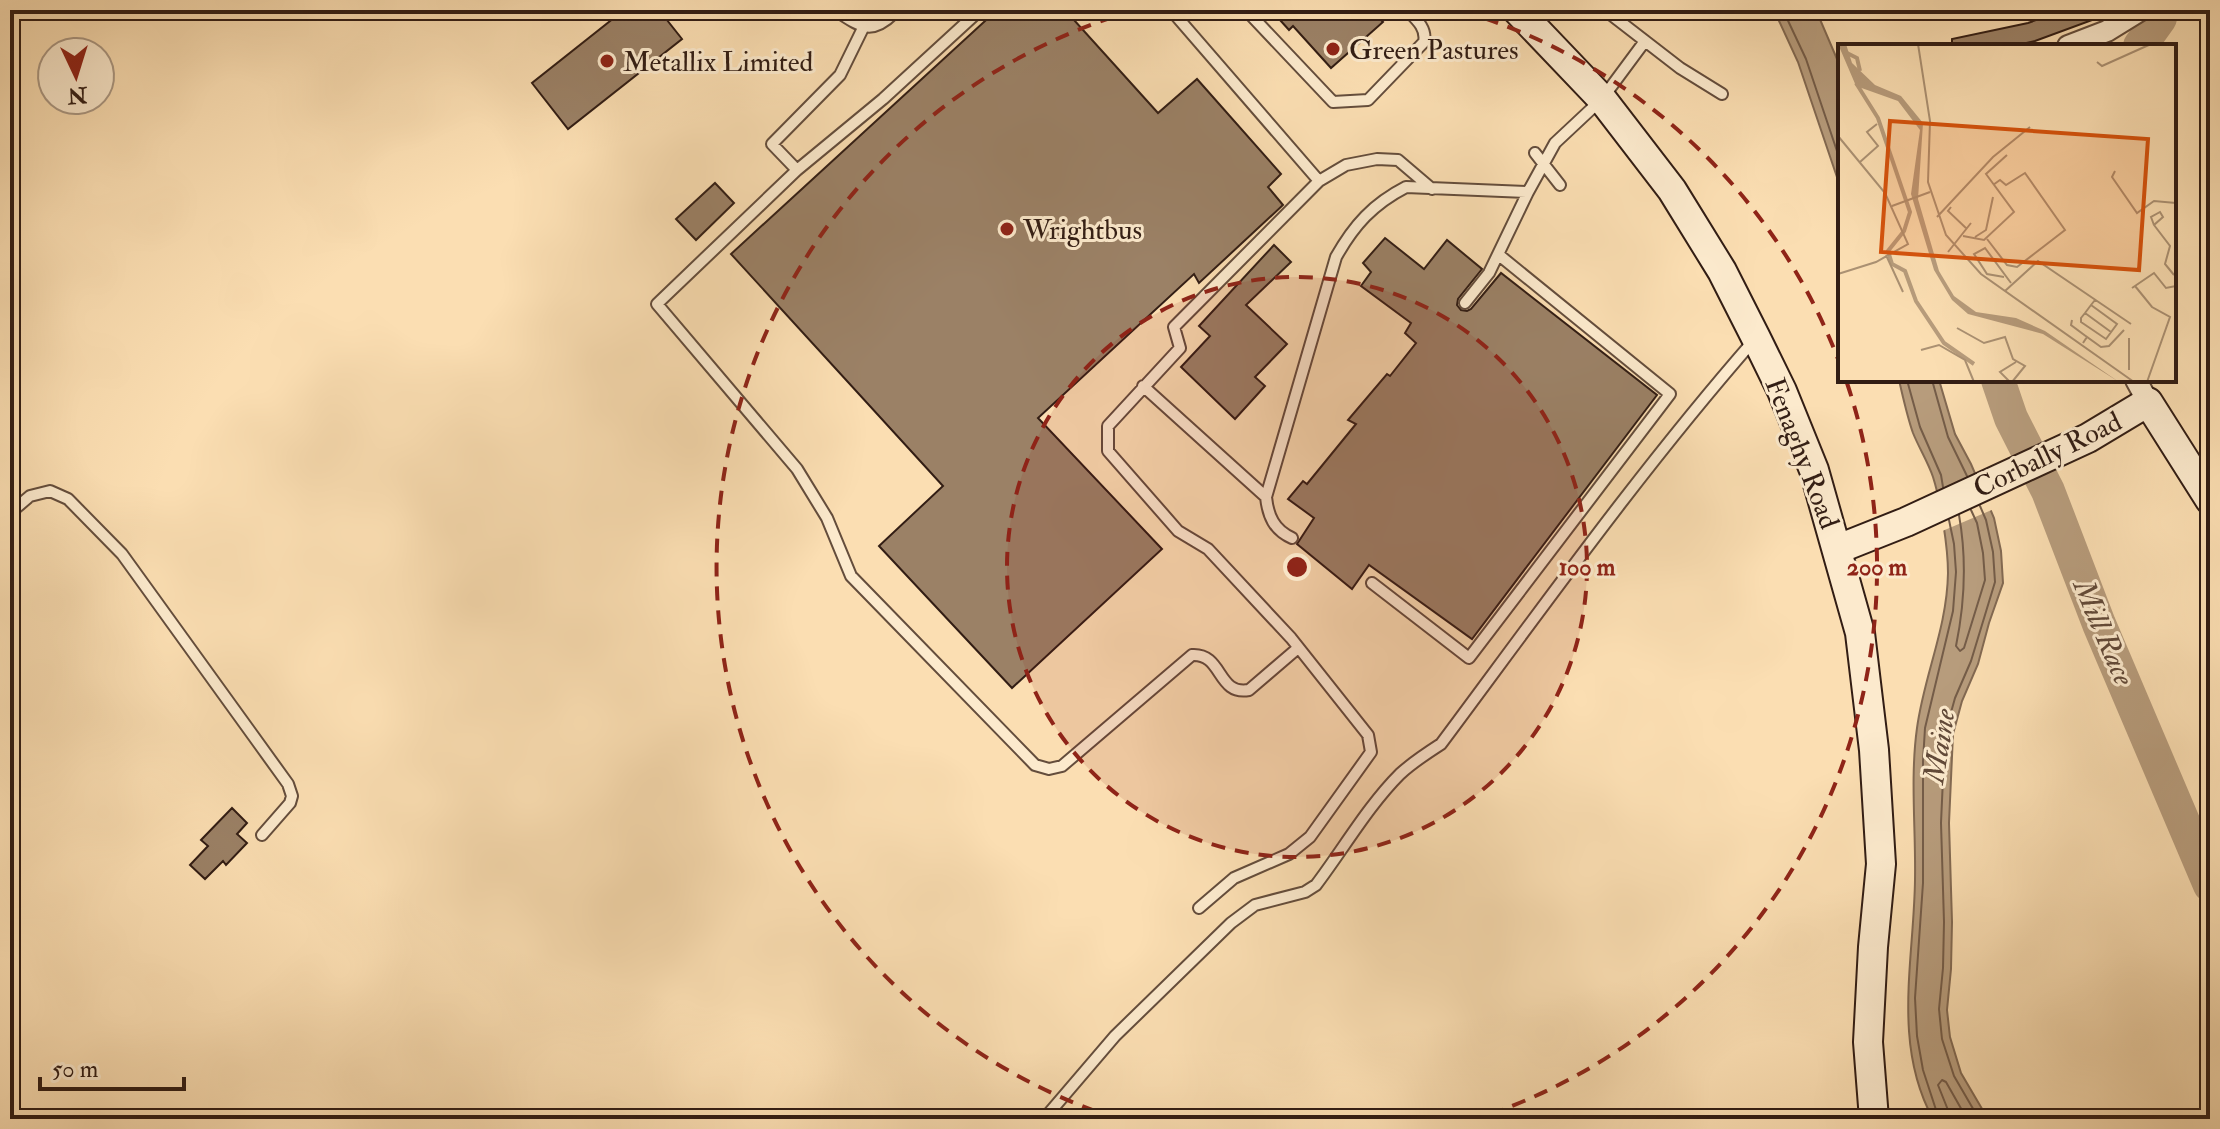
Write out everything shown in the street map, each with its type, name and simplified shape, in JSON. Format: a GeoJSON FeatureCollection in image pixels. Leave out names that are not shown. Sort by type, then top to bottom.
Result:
{"type":"FeatureCollection","features":[{"type":"Feature","properties":{"kind":"street"},"geometry":{"type":"LineString","coordinates":[[844,10],[866,22],[877,21],[890,10]]}},
{"type":"Feature","properties":{"kind":"street","name":"Fenaghy Road"},"geometry":{"type":"LineString","coordinates":[[1517,10],[1602,99],[1672,190],[1722,271],[1756,338],[1782,391],[1814,470],[1860,633],[1874,750],[1881,864],[1868,1042],[1874,1119]]}},
{"type":"Feature","properties":{"kind":"street"},"geometry":{"type":"LineString","coordinates":[[2073,44],[2107,31],[2141,10]]}},
{"type":"Feature","properties":{"kind":"street","name":"Corbally Road"},"geometry":{"type":"LineString","coordinates":[[1838,549],[1906,522],[2088,438],[2142,391],[2210,500]]}},
{"type":"Feature","properties":{"kind":"lane"},"geometry":{"type":"LineString","coordinates":[[980,10],[883,99],[797,170],[657,304],[797,469],[827,518],[851,576],[1035,765],[1049,769],[1062,766],[1192,655],[1210,659],[1230,687],[1239,692],[1249,690],[1298,648]]}},
{"type":"Feature","properties":{"kind":"lane"},"geometry":{"type":"LineString","coordinates":[[1171,10],[1319,181]]}},
{"type":"Feature","properties":{"kind":"lane"},"geometry":{"type":"LineString","coordinates":[[1246,10],[1333,102],[1351,103],[1368,100],[1424,42],[1423,29],[1407,10]]}},
{"type":"Feature","properties":{"kind":"lane"},"geometry":{"type":"LineString","coordinates":[[1605,10],[1680,68],[1722,94]]}},
{"type":"Feature","properties":{"kind":"lane"},"geometry":{"type":"LineString","coordinates":[[797,170],[772,144],[840,75],[866,22]]}},
{"type":"Feature","properties":{"kind":"lane"},"geometry":{"type":"LineString","coordinates":[[1465,303],[1489,273],[1555,143],[1602,99],[1645,41]]}},
{"type":"Feature","properties":{"kind":"lane"},"geometry":{"type":"LineString","coordinates":[[1535,153],[1560,185]]}},
{"type":"Feature","properties":{"kind":"lane"},"geometry":{"type":"LineString","coordinates":[[1199,908],[1234,878],[1289,854],[1310,837],[1371,752],[1368,735],[1298,648],[1208,549],[1178,531],[1108,451],[1108,426],[1180,348],[1174,327],[1319,181],[1346,165],[1377,159],[1398,160],[1432,189]]}},
{"type":"Feature","properties":{"kind":"lane"},"geometry":{"type":"LineString","coordinates":[[1292,538],[1281,533],[1268,514],[1266,497],[1336,257],[1351,230],[1389,196],[1406,187],[1528,192]]}},
{"type":"Feature","properties":{"kind":"lane"},"geometry":{"type":"LineString","coordinates":[[1372,583],[1469,658],[1670,394],[1499,255]]}},
{"type":"Feature","properties":{"kind":"lane"},"geometry":{"type":"LineString","coordinates":[[1044,1119],[1115,1036],[1231,923],[1255,905],[1305,892],[1316,885],[1400,775],[1421,756],[1441,744],[1626,496],[1700,402],[1756,338]]}},
{"type":"Feature","properties":{"kind":"lane"},"geometry":{"type":"LineString","coordinates":[[1143,386],[1266,497]]}},
{"type":"Feature","properties":{"kind":"lane"},"geometry":{"type":"LineString","coordinates":[[10,513],[30,496],[50,491],[68,499],[122,554],[288,784],[292,796],[290,803],[262,835]]}},
{"type":"Feature","properties":{"kind":"water"},"geometry":{"type":"Polygon","coordinates":[[[1774,10],[1816,10],[1838,61],[1838,180],[1798,62],[1774,10]]]}},
{"type":"Feature","properties":{"kind":"water","name":"Maine"},"geometry":{"type":"Polygon","coordinates":[[[1899,382],[1940,382],[1955,434],[1994,518],[2001,551],[2003,583],[1953,734],[1949,823],[1952,922],[1947,1010],[1950,1037],[1961,1073],[1988,1119],[1933,1119],[1920,1090],[1909,1032],[1909,971],[1915,880],[1915,747],[1920,708],[1944,613],[1948,573],[1936,487],[1907,413],[1899,382]]]}},
{"type":"Feature","properties":{"kind":"pier"},"geometry":{"type":"Polygon","coordinates":[[[1979,473],[1994,509],[1940,532],[1932,494],[1979,473]]]}},
{"type":"Feature","properties":{"kind":"building","name":"Metallix Limited"},"geometry":{"type":"Polygon","coordinates":[[[624,10],[659,10],[682,39],[568,129],[532,83],[624,10]]]}},
{"type":"Feature","properties":{"kind":"building","name":"Wrightbus"},"geometry":{"type":"Polygon","coordinates":[[[997,10],[1065,10],[1158,113],[1197,79],[1281,174],[1268,187],[1283,205],[1199,283],[1194,274],[1038,418],[1162,549],[1012,688],[879,546],[943,486],[731,254],[997,10]]]}},
{"type":"Feature","properties":{"kind":"building","name":"Green Pastures"},"geometry":{"type":"Polygon","coordinates":[[[1271,10],[1372,10],[1383,22],[1331,68],[1293,26],[1289,30],[1271,10]]]}},
{"type":"Feature","properties":{"kind":"building"},"geometry":{"type":"Polygon","coordinates":[[[2064,10],[2114,12],[2022,44],[1952,44],[1952,39],[2028,23],[2064,10]]]}},
{"type":"Feature","properties":{"kind":"building"},"geometry":{"type":"Polygon","coordinates":[[[715,183],[734,203],[696,240],[676,219],[715,183]]]}},
{"type":"Feature","properties":{"kind":"building"},"geometry":{"type":"Polygon","coordinates":[[[1385,238],[1424,269],[1447,240],[1482,269],[1458,299],[1457,305],[1461,310],[1471,309],[1501,273],[1657,395],[1472,639],[1369,565],[1352,589],[1297,544],[1314,518],[1288,499],[1303,481],[1307,484],[1356,424],[1348,420],[1416,343],[1405,333],[1411,323],[1361,286],[1371,272],[1363,263],[1385,238]]]}},
{"type":"Feature","properties":{"kind":"building"},"geometry":{"type":"Polygon","coordinates":[[[1274,245],[1291,262],[1246,305],[1287,344],[1255,377],[1265,386],[1235,419],[1181,367],[1210,336],[1199,326],[1274,245]]]}},
{"type":"Feature","properties":{"kind":"building"},"geometry":{"type":"Polygon","coordinates":[[[232,808],[247,823],[237,834],[247,843],[226,865],[223,861],[205,879],[190,865],[208,846],[201,840],[232,808]]]}},
{"type":"Feature","properties":{"kind":"waterway","name":"Mill Race"},"geometry":{"type":"LineString","coordinates":[[2141,44],[2160,18],[2161,10]]}},
{"type":"Feature","properties":{"kind":"waterway","name":"Mill Race"},"geometry":{"type":"LineString","coordinates":[[1999,382],[2011,418],[2048,491],[2099,624],[2210,885]]}},
{"type":"Feature","properties":{"kind":"place","name":"Green Pastures"},"geometry":{"type":"Point","coordinates":[1333,49]}},
{"type":"Feature","properties":{"kind":"place","name":"Metallix Limited"},"geometry":{"type":"Point","coordinates":[607,61]}},
{"type":"Feature","properties":{"kind":"place","name":"Wrightbus"},"geometry":{"type":"Point","coordinates":[1007,229]}}]}
